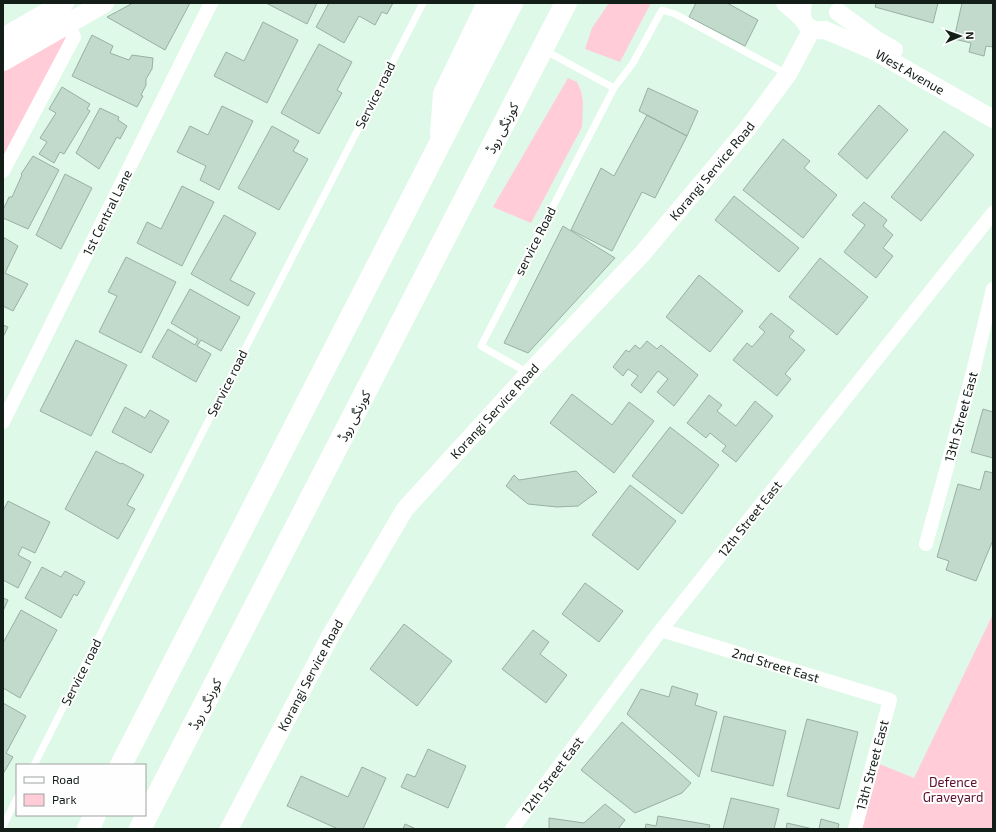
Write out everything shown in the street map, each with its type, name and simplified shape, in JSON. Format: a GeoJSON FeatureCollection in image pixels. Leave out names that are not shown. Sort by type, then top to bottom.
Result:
{"type":"FeatureCollection","features":[{"type":"Feature","properties":{"kind":"main road"},"geometry":{"type":"LineString","coordinates":[[3,38],[64,3]]}},
{"type":"Feature","properties":{"kind":"main road"},"geometry":{"type":"LineString","coordinates":[[3,62],[104,3]]}},
{"type":"Feature","properties":{"kind":"main road"},"geometry":{"type":"LineString","coordinates":[[440,143],[444,94],[488,3]]}},
{"type":"Feature","properties":{"kind":"main road"},"geometry":{"type":"LineString","coordinates":[[122,764],[512,3]]}},
{"type":"Feature","properties":{"kind":"main road","name":"کورنگی روڈ"},"geometry":{"type":"LineString","coordinates":[[140,829],[567,5]]}},
{"type":"Feature","properties":{"kind":"main road"},"geometry":{"type":"LineString","coordinates":[[88,829],[94,816]]}},
{"type":"Feature","properties":{"kind":"street","name":"1st Central Lane"},"geometry":{"type":"LineString","coordinates":[[3,422],[211,3]]}},
{"type":"Feature","properties":{"kind":"street","name":"West Avenue"},"geometry":{"type":"LineString","coordinates":[[785,3],[810,20],[872,50],[993,119]]}},
{"type":"Feature","properties":{"kind":"street","name":"West Avenue"},"geometry":{"type":"LineString","coordinates":[[837,8],[875,38],[993,107]]}},
{"type":"Feature","properties":{"kind":"street","name":"Korangi Service Road"},"geometry":{"type":"LineString","coordinates":[[229,829],[332,632],[405,509],[529,373],[642,254],[748,129],[788,74],[810,20],[831,27],[835,22],[837,8]]}},
{"type":"Feature","properties":{"kind":"street"},"geometry":{"type":"LineString","coordinates":[[3,171],[74,37],[68,24]]}},
{"type":"Feature","properties":{"kind":"street","name":"12th Street East"},"geometry":{"type":"LineString","coordinates":[[512,829],[661,630],[993,213]]}},
{"type":"Feature","properties":{"kind":"street","name":"13th Street East"},"geometry":{"type":"LineString","coordinates":[[926,544],[974,368],[993,289]]}},
{"type":"Feature","properties":{"kind":"street","name":"2nd Street East"},"geometry":{"type":"LineString","coordinates":[[661,630],[890,700]]}},
{"type":"Feature","properties":{"kind":"street","name":"13th Street East"},"geometry":{"type":"LineString","coordinates":[[855,829],[890,700]]}},
{"type":"Feature","properties":{"kind":"lane","name":"Service road"},"geometry":{"type":"LineString","coordinates":[[35,764],[230,377],[423,3]]}},
{"type":"Feature","properties":{"kind":"lane"},"geometry":{"type":"LineString","coordinates":[[543,49],[614,88],[633,62],[662,10],[675,14],[788,74]]}},
{"type":"Feature","properties":{"kind":"lane","name":"service Road"},"geometry":{"type":"LineString","coordinates":[[529,373],[481,346],[614,88]]}},
{"type":"Feature","properties":{"kind":"lane"},"geometry":{"type":"LineString","coordinates":[[3,826],[16,800]]}},
{"type":"Feature","properties":{"kind":"green space"},"geometry":{"type":"Polygon","coordinates":[[[609,3],[651,3],[620,62],[585,49],[592,28],[609,3]]]}},
{"type":"Feature","properties":{"kind":"green space"},"geometry":{"type":"Polygon","coordinates":[[[67,26],[72,37],[3,163],[3,64],[67,26]]]}},
{"type":"Feature","properties":{"kind":"green space"},"geometry":{"type":"Polygon","coordinates":[[[568,78],[577,82],[581,91],[583,102],[582,127],[531,223],[493,207],[568,78]]]}},
{"type":"Feature","properties":{"kind":"green space","name":"Defence Graveyard"},"geometry":{"type":"Polygon","coordinates":[[[993,614],[993,829],[856,829],[877,763],[914,778],[993,614]]]}},
{"type":"Feature","properties":{"kind":"building"},"geometry":{"type":"Polygon","coordinates":[[[133,3],[190,3],[165,50],[107,17],[133,3]]]}},
{"type":"Feature","properties":{"kind":"building"},"geometry":{"type":"Polygon","coordinates":[[[266,3],[317,3],[307,24],[266,3]]]}},
{"type":"Feature","properties":{"kind":"building"},"geometry":{"type":"Polygon","coordinates":[[[329,3],[393,3],[387,14],[382,12],[375,25],[359,16],[344,43],[316,27],[329,3]]]}},
{"type":"Feature","properties":{"kind":"building"},"geometry":{"type":"Polygon","coordinates":[[[696,3],[727,3],[758,20],[745,46],[689,17],[696,3]]]}},
{"type":"Feature","properties":{"kind":"building"},"geometry":{"type":"Polygon","coordinates":[[[876,3],[938,3],[933,23],[875,7],[876,3]]]}},
{"type":"Feature","properties":{"kind":"building"},"geometry":{"type":"Polygon","coordinates":[[[962,3],[993,3],[993,47],[986,46],[984,56],[969,52],[971,43],[954,39],[962,3]]]}},
{"type":"Feature","properties":{"kind":"building"},"geometry":{"type":"Polygon","coordinates":[[[263,22],[298,40],[267,103],[214,76],[226,52],[244,61],[263,22]]]}},
{"type":"Feature","properties":{"kind":"building"},"geometry":{"type":"Polygon","coordinates":[[[92,35],[113,46],[110,53],[129,60],[132,55],[153,58],[152,69],[146,79],[146,85],[141,95],[143,96],[137,107],[72,76],[92,35]]]}},
{"type":"Feature","properties":{"kind":"building"},"geometry":{"type":"Polygon","coordinates":[[[319,44],[352,62],[337,90],[342,93],[319,134],[281,113],[319,44]]]}},
{"type":"Feature","properties":{"kind":"building"},"geometry":{"type":"Polygon","coordinates":[[[62,87],[90,104],[87,109],[90,111],[64,154],[60,152],[54,163],[39,154],[47,142],[40,138],[56,113],[49,109],[62,87]]]}},
{"type":"Feature","properties":{"kind":"building"},"geometry":{"type":"Polygon","coordinates":[[[648,88],[698,111],[687,136],[639,111],[648,88]]]}},
{"type":"Feature","properties":{"kind":"building"},"geometry":{"type":"Polygon","coordinates":[[[879,105],[908,130],[867,179],[838,154],[879,105]]]}},
{"type":"Feature","properties":{"kind":"building"},"geometry":{"type":"Polygon","coordinates":[[[222,106],[253,121],[219,190],[200,180],[206,166],[177,152],[190,126],[208,135],[222,106]]]}},
{"type":"Feature","properties":{"kind":"building"},"geometry":{"type":"Polygon","coordinates":[[[100,108],[119,117],[118,120],[127,126],[120,139],[117,137],[99,169],[76,153],[100,108]]]}},
{"type":"Feature","properties":{"kind":"building"},"geometry":{"type":"Polygon","coordinates":[[[647,115],[687,136],[655,198],[642,192],[612,251],[571,230],[601,168],[614,176],[647,115]]]}},
{"type":"Feature","properties":{"kind":"building"},"geometry":{"type":"Polygon","coordinates":[[[272,126],[299,141],[293,151],[308,159],[279,210],[238,188],[272,126]]]}},
{"type":"Feature","properties":{"kind":"building"},"geometry":{"type":"Polygon","coordinates":[[[944,131],[974,155],[921,221],[891,197],[944,131]]]}},
{"type":"Feature","properties":{"kind":"building"},"geometry":{"type":"Polygon","coordinates":[[[783,139],[810,161],[804,168],[837,195],[803,238],[743,190],[783,139]]]}},
{"type":"Feature","properties":{"kind":"building"},"geometry":{"type":"Polygon","coordinates":[[[33,156],[59,170],[28,229],[3,218],[3,210],[9,197],[12,197],[22,175],[21,174],[33,156]]]}},
{"type":"Feature","properties":{"kind":"building"},"geometry":{"type":"Polygon","coordinates":[[[65,174],[92,188],[61,249],[36,235],[65,174]]]}},
{"type":"Feature","properties":{"kind":"building"},"geometry":{"type":"Polygon","coordinates":[[[182,186],[214,202],[182,266],[137,243],[147,222],[161,229],[182,186]]]}},
{"type":"Feature","properties":{"kind":"building"},"geometry":{"type":"Polygon","coordinates":[[[734,196],[799,248],[779,272],[715,220],[734,196]]]}},
{"type":"Feature","properties":{"kind":"building"},"geometry":{"type":"Polygon","coordinates":[[[864,202],[887,220],[883,226],[893,235],[883,248],[893,256],[876,278],[844,252],[865,225],[852,215],[864,202]]]}},
{"type":"Feature","properties":{"kind":"building"},"geometry":{"type":"Polygon","coordinates":[[[224,215],[256,233],[230,280],[255,293],[248,306],[191,274],[224,215]]]}},
{"type":"Feature","properties":{"kind":"building"},"geometry":{"type":"Polygon","coordinates":[[[563,226],[615,258],[528,353],[504,343],[563,226]]]}},
{"type":"Feature","properties":{"kind":"building"},"geometry":{"type":"Polygon","coordinates":[[[3,237],[18,246],[5,273],[28,284],[13,311],[3,306],[3,237]]]}},
{"type":"Feature","properties":{"kind":"building"},"geometry":{"type":"Polygon","coordinates":[[[126,257],[176,282],[141,353],[99,332],[117,296],[108,292],[126,257]]]}},
{"type":"Feature","properties":{"kind":"building"},"geometry":{"type":"Polygon","coordinates":[[[820,258],[868,297],[837,335],[789,297],[820,258]]]}},
{"type":"Feature","properties":{"kind":"building"},"geometry":{"type":"Polygon","coordinates":[[[699,275],[743,311],[710,352],[666,317],[699,275]]]}},
{"type":"Feature","properties":{"kind":"building"},"geometry":{"type":"Polygon","coordinates":[[[190,289],[240,317],[221,351],[201,340],[197,346],[211,354],[196,382],[152,357],[168,329],[195,345],[198,339],[171,323],[190,289]]]}},
{"type":"Feature","properties":{"kind":"building"},"geometry":{"type":"Polygon","coordinates":[[[771,313],[794,331],[789,337],[805,350],[785,374],[791,379],[777,396],[733,360],[747,343],[752,347],[765,332],[759,327],[771,313]]]}},
{"type":"Feature","properties":{"kind":"building"},"geometry":{"type":"Polygon","coordinates":[[[3,325],[8,327],[3,337],[3,325]]]}},
{"type":"Feature","properties":{"kind":"building"},"geometry":{"type":"Polygon","coordinates":[[[76,340],[127,365],[91,436],[40,411],[76,340]]]}},
{"type":"Feature","properties":{"kind":"building"},"geometry":{"type":"Polygon","coordinates":[[[647,341],[657,349],[661,345],[698,375],[674,406],[657,392],[668,379],[658,371],[641,393],[631,385],[638,376],[628,369],[623,376],[613,367],[626,350],[629,352],[635,345],[640,349],[647,341]]]}},
{"type":"Feature","properties":{"kind":"building"},"geometry":{"type":"Polygon","coordinates":[[[572,394],[612,425],[629,402],[654,421],[614,473],[550,423],[572,394]]]}},
{"type":"Feature","properties":{"kind":"building"},"geometry":{"type":"Polygon","coordinates":[[[709,395],[722,405],[717,411],[736,426],[755,401],[773,416],[736,462],[722,451],[726,446],[710,433],[706,438],[687,423],[709,395]]]}},
{"type":"Feature","properties":{"kind":"building"},"geometry":{"type":"Polygon","coordinates":[[[125,407],[145,418],[150,410],[169,421],[151,453],[112,432],[125,407]]]}},
{"type":"Feature","properties":{"kind":"building"},"geometry":{"type":"Polygon","coordinates":[[[983,409],[993,412],[993,458],[971,452],[983,409]]]}},
{"type":"Feature","properties":{"kind":"building"},"geometry":{"type":"Polygon","coordinates":[[[670,427],[719,465],[682,514],[632,476],[670,427]]]}},
{"type":"Feature","properties":{"kind":"building"},"geometry":{"type":"Polygon","coordinates":[[[96,451],[144,475],[127,505],[135,509],[118,539],[65,509],[96,451]]]}},
{"type":"Feature","properties":{"kind":"building"},"geometry":{"type":"Polygon","coordinates":[[[576,471],[597,492],[578,506],[557,507],[528,504],[506,486],[514,475],[519,480],[576,471]]]}},
{"type":"Feature","properties":{"kind":"building"},"geometry":{"type":"Polygon","coordinates":[[[985,471],[993,473],[993,540],[976,581],[946,570],[949,561],[937,557],[958,484],[980,490],[985,471]]]}},
{"type":"Feature","properties":{"kind":"building"},"geometry":{"type":"Polygon","coordinates":[[[630,485],[676,521],[638,570],[592,535],[630,485]]]}},
{"type":"Feature","properties":{"kind":"building"},"geometry":{"type":"Polygon","coordinates":[[[8,501],[50,522],[35,553],[22,547],[18,555],[31,562],[18,588],[3,580],[3,511],[8,501]]]}},
{"type":"Feature","properties":{"kind":"building"},"geometry":{"type":"Polygon","coordinates":[[[42,567],[61,577],[65,571],[85,582],[77,596],[74,594],[61,618],[25,598],[42,567]]]}},
{"type":"Feature","properties":{"kind":"building"},"geometry":{"type":"Polygon","coordinates":[[[585,583],[623,611],[599,642],[562,614],[585,583]]]}},
{"type":"Feature","properties":{"kind":"building"},"geometry":{"type":"Polygon","coordinates":[[[3,598],[8,600],[3,611],[3,598]]]}},
{"type":"Feature","properties":{"kind":"building"},"geometry":{"type":"Polygon","coordinates":[[[21,610],[57,630],[20,698],[3,688],[3,643],[21,610]]]}},
{"type":"Feature","properties":{"kind":"building"},"geometry":{"type":"Polygon","coordinates":[[[404,624],[452,661],[417,706],[370,669],[404,624]]]}},
{"type":"Feature","properties":{"kind":"building"},"geometry":{"type":"Polygon","coordinates":[[[533,630],[549,642],[540,654],[567,675],[546,703],[502,669],[533,630]]]}},
{"type":"Feature","properties":{"kind":"building"},"geometry":{"type":"Polygon","coordinates":[[[672,686],[698,694],[695,705],[717,712],[699,777],[627,714],[641,689],[669,697],[672,686]]]}},
{"type":"Feature","properties":{"kind":"building"},"geometry":{"type":"Polygon","coordinates":[[[3,703],[26,716],[6,753],[13,757],[3,774],[3,703]]]}},
{"type":"Feature","properties":{"kind":"building"},"geometry":{"type":"Polygon","coordinates":[[[724,716],[786,731],[773,786],[711,771],[724,716]]]}},
{"type":"Feature","properties":{"kind":"building"},"geometry":{"type":"Polygon","coordinates":[[[807,719],[858,732],[839,809],[787,796],[807,719]]]}},
{"type":"Feature","properties":{"kind":"building"},"geometry":{"type":"Polygon","coordinates":[[[622,722],[691,783],[682,793],[635,813],[581,770],[622,722]]]}},
{"type":"Feature","properties":{"kind":"building"},"geometry":{"type":"Polygon","coordinates":[[[428,749],[466,766],[448,808],[401,787],[407,774],[415,777],[428,749]]]}},
{"type":"Feature","properties":{"kind":"building"},"geometry":{"type":"Polygon","coordinates":[[[362,767],[386,778],[363,829],[338,829],[287,806],[301,776],[348,797],[362,767]]]}},
{"type":"Feature","properties":{"kind":"building"},"geometry":{"type":"Polygon","coordinates":[[[731,798],[779,809],[774,829],[723,829],[731,798]]]}},
{"type":"Feature","properties":{"kind":"building"},"geometry":{"type":"Polygon","coordinates":[[[605,804],[625,820],[618,829],[549,829],[549,818],[584,823],[605,804]]]}},
{"type":"Feature","properties":{"kind":"building"},"geometry":{"type":"Polygon","coordinates":[[[658,816],[710,825],[709,829],[645,829],[646,824],[656,826],[658,816]]]}},
{"type":"Feature","properties":{"kind":"building"},"geometry":{"type":"Polygon","coordinates":[[[821,819],[839,824],[838,829],[819,829],[821,819]]]}},
{"type":"Feature","properties":{"kind":"building"},"geometry":{"type":"Polygon","coordinates":[[[787,823],[813,829],[786,829],[787,823]]]}},
{"type":"Feature","properties":{"kind":"building"},"geometry":{"type":"Polygon","coordinates":[[[405,824],[416,829],[403,829],[405,824]]]}}]}
